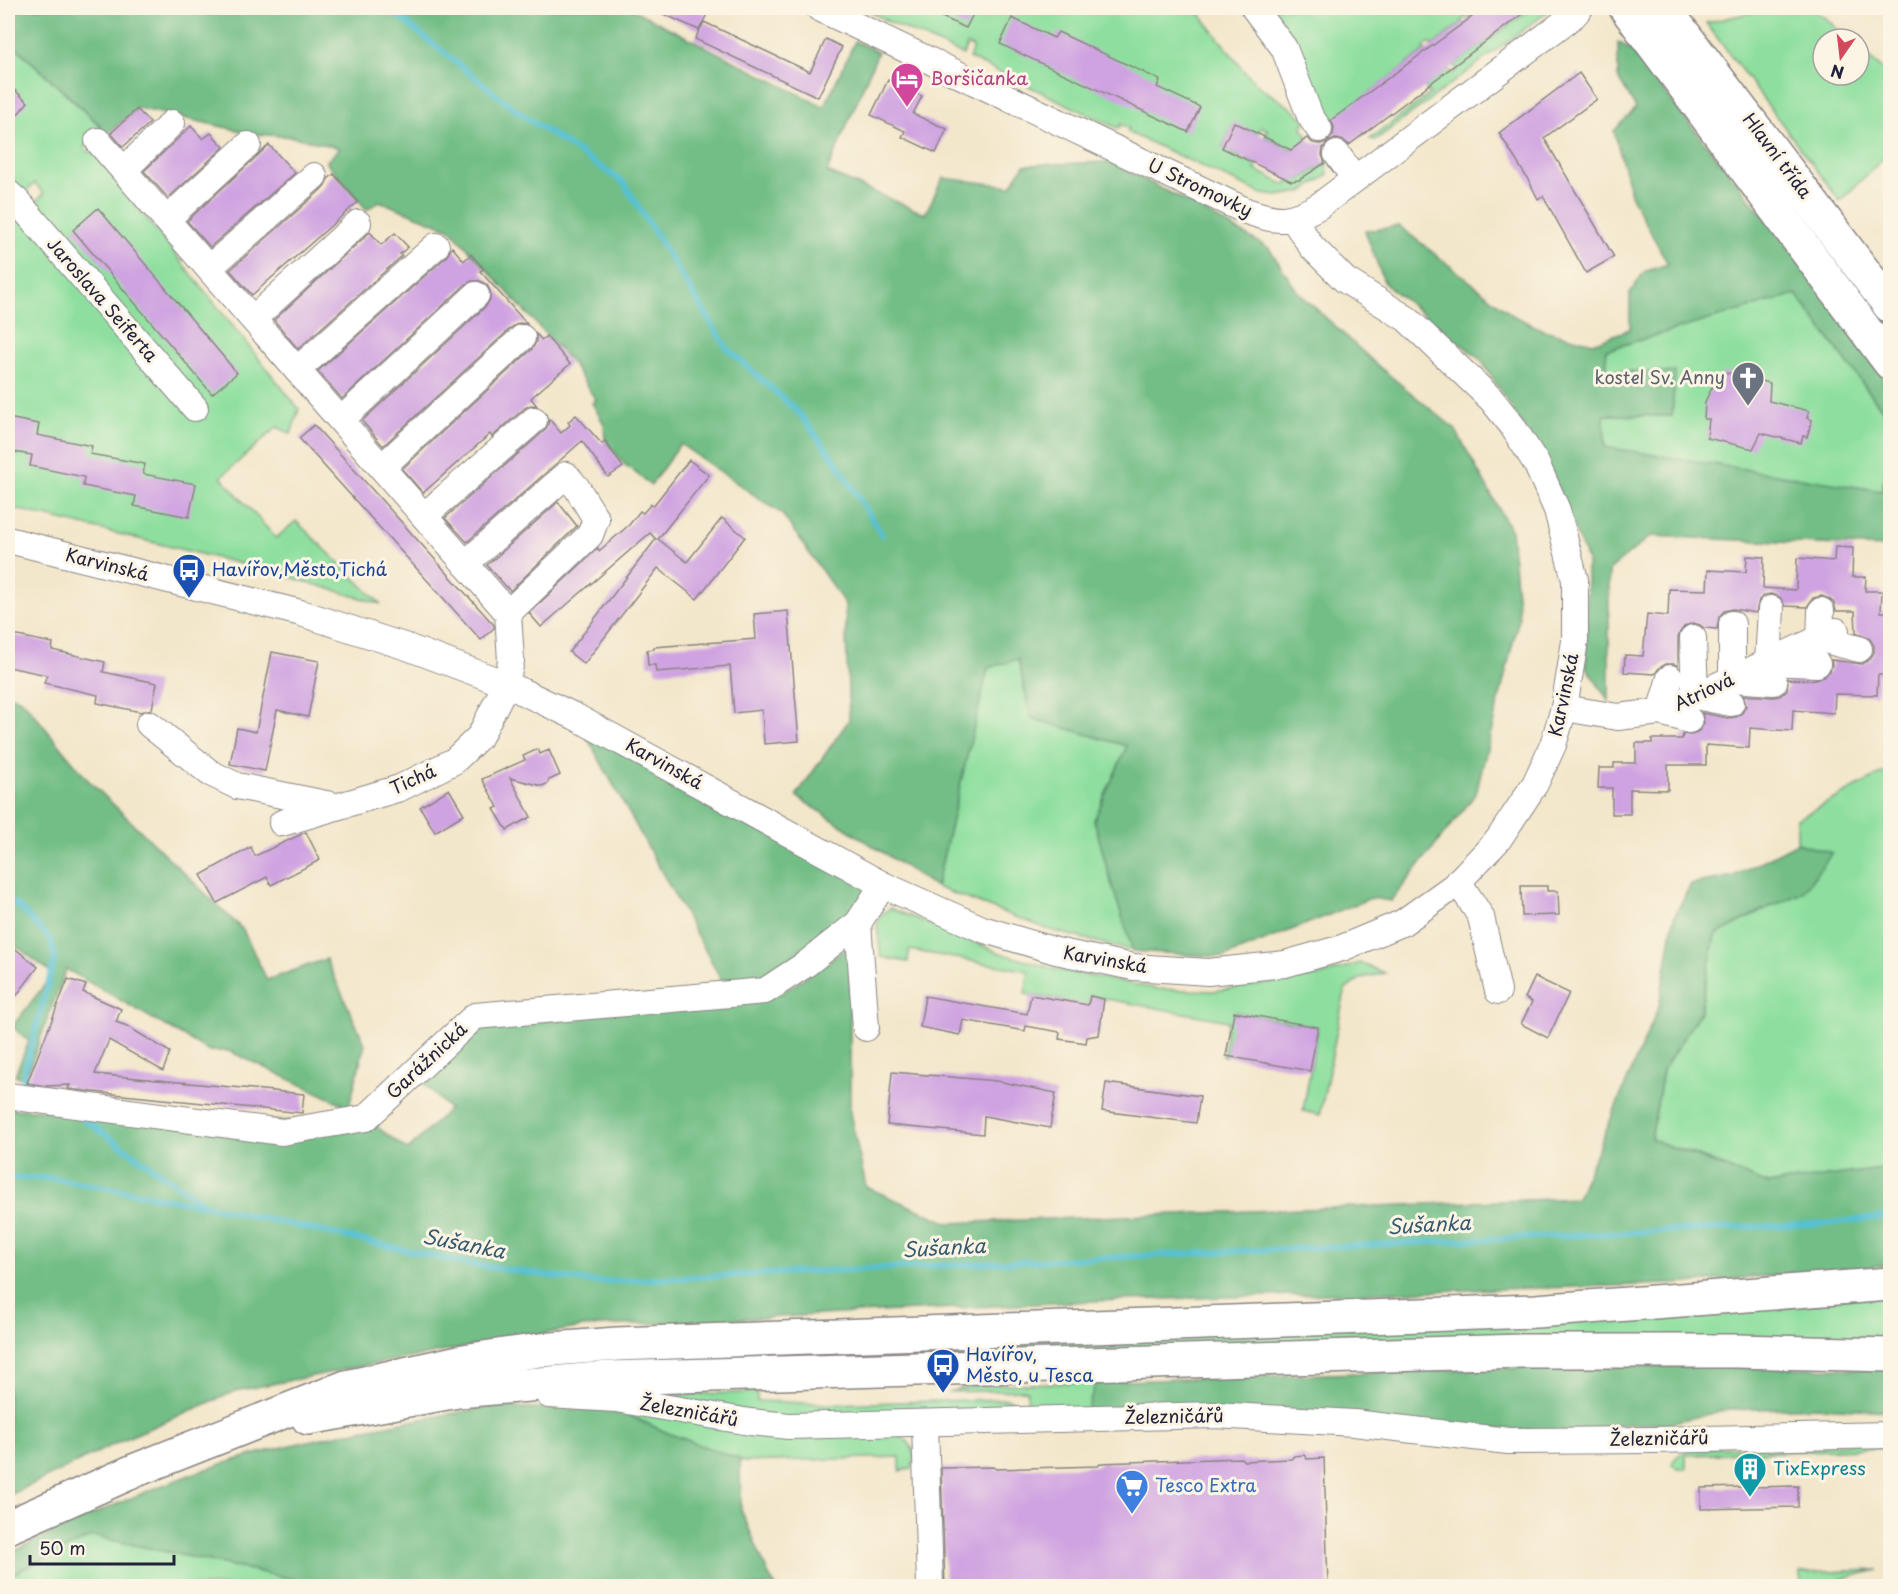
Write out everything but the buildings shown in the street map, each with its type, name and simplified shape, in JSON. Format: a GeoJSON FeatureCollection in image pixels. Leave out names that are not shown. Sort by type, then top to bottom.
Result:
{"type":"FeatureCollection","features":[{"type":"Feature","properties":{"kind":"main road"},"geometry":{"type":"LineString","coordinates":[[1626,8],[1890,363]]}},
{"type":"Feature","properties":{"kind":"main road","name":"Hlavní třída"},"geometry":{"type":"LineString","coordinates":[[1664,8],[1890,306]]}},
{"type":"Feature","properties":{"kind":"main road"},"geometry":{"type":"LineString","coordinates":[[8,1527],[212,1438],[346,1387],[463,1361],[540,1350],[616,1344],[1536,1311],[1890,1284]]}},
{"type":"Feature","properties":{"kind":"main road"},"geometry":{"type":"LineString","coordinates":[[212,1438],[359,1408],[458,1391],[610,1378],[1522,1350],[1890,1355]]}},
{"type":"Feature","properties":{"kind":"street","name":"U Stromovky"},"geometry":{"type":"LineString","coordinates":[[819,8],[849,15],[1246,211],[1269,218],[1293,219]]}},
{"type":"Feature","properties":{"kind":"street"},"geometry":{"type":"LineString","coordinates":[[1254,8],[1284,48],[1310,116],[1319,129]]}},
{"type":"Feature","properties":{"kind":"street"},"geometry":{"type":"LineString","coordinates":[[1293,219],[1319,206],[1574,15],[1580,8]]}},
{"type":"Feature","properties":{"kind":"street"},"geometry":{"type":"LineString","coordinates":[[124,170],[172,123]]}},
{"type":"Feature","properties":{"kind":"street"},"geometry":{"type":"LineString","coordinates":[[98,141],[167,219],[297,370],[382,467],[465,564],[508,613],[590,534],[596,519],[566,474],[465,564]]}},
{"type":"Feature","properties":{"kind":"street"},"geometry":{"type":"LineString","coordinates":[[167,219],[248,145]]}},
{"type":"Feature","properties":{"kind":"street"},"geometry":{"type":"LineString","coordinates":[[1337,154],[1355,179]]}},
{"type":"Feature","properties":{"kind":"street"},"geometry":{"type":"LineString","coordinates":[[209,268],[314,176]]}},
{"type":"Feature","properties":{"kind":"street","name":"Jaroslava Seiferta"},"geometry":{"type":"LineString","coordinates":[[11,202],[195,408]]}},
{"type":"Feature","properties":{"kind":"street","name":"Karvinská"},"geometry":{"type":"LineString","coordinates":[[8,540],[301,613],[408,647],[506,684],[576,717],[883,885],[982,929],[1056,951],[1133,967],[1208,972],[1285,964],[1342,948],[1402,923],[1458,881],[1498,840],[1535,784],[1553,745],[1564,708],[1575,641],[1575,580],[1557,510],[1536,464],[1510,424],[1491,399],[1407,319],[1345,280],[1312,247],[1293,219]]}},
{"type":"Feature","properties":{"kind":"street"},"geometry":{"type":"LineString","coordinates":[[253,319],[358,223]]}},
{"type":"Feature","properties":{"kind":"street"},"geometry":{"type":"LineString","coordinates":[[297,370],[436,246]]}},
{"type":"Feature","properties":{"kind":"street"},"geometry":{"type":"LineString","coordinates":[[341,420],[476,296]]}},
{"type":"Feature","properties":{"kind":"street"},"geometry":{"type":"LineString","coordinates":[[382,467],[522,338]]}},
{"type":"Feature","properties":{"kind":"street"},"geometry":{"type":"LineString","coordinates":[[424,516],[534,420]]}},
{"type":"Feature","properties":{"kind":"street"},"geometry":{"type":"LineString","coordinates":[[1772,609],[1771,672],[1817,664]]}},
{"type":"Feature","properties":{"kind":"street"},"geometry":{"type":"LineString","coordinates":[[1821,610],[1828,635],[1859,649]]}},
{"type":"Feature","properties":{"kind":"street","name":"Tichá"},"geometry":{"type":"LineString","coordinates":[[282,823],[400,788],[454,761],[480,736],[506,684],[511,661],[508,613]]}},
{"type":"Feature","properties":{"kind":"street"},"geometry":{"type":"LineString","coordinates":[[1731,691],[1732,624]]}},
{"type":"Feature","properties":{"kind":"street","name":"Atriová"},"geometry":{"type":"LineString","coordinates":[[1564,708],[1618,717],[1692,708],[1771,672],[1828,635]]}},
{"type":"Feature","properties":{"kind":"street"},"geometry":{"type":"LineString","coordinates":[[1692,708],[1693,638]]}},
{"type":"Feature","properties":{"kind":"street"},"geometry":{"type":"LineString","coordinates":[[1660,712],[1670,678]]}},
{"type":"Feature","properties":{"kind":"street"},"geometry":{"type":"LineString","coordinates":[[149,724],[210,773],[237,786],[339,807]]}},
{"type":"Feature","properties":{"kind":"street"},"geometry":{"type":"LineString","coordinates":[[1458,881],[1481,917],[1498,991]]}},
{"type":"Feature","properties":{"kind":"street","name":"Garážnická"},"geometry":{"type":"LineString","coordinates":[[8,1096],[282,1132],[366,1118],[475,1016],[765,991],[806,964],[858,923],[883,885]]}},
{"type":"Feature","properties":{"kind":"street"},"geometry":{"type":"LineString","coordinates":[[858,923],[866,1028]]}},
{"type":"Feature","properties":{"kind":"street","name":"Železničářů"},"geometry":{"type":"LineString","coordinates":[[458,1391],[616,1399],[750,1422],[789,1426],[1215,1415],[1354,1424],[1508,1441],[1890,1434]]}},
{"type":"Feature","properties":{"kind":"street"},"geometry":{"type":"LineString","coordinates":[[924,1423],[930,1587]]}},
{"type":"Feature","properties":{"kind":"green space"},"geometry":{"type":"Polygon","coordinates":[[[1784,7],[1805,8],[1823,16],[1835,27],[1811,27],[1811,87],[1871,87],[1871,59],[1890,76],[1890,152],[1840,201],[1706,23],[1784,7]]]}},
{"type":"Feature","properties":{"kind":"green space"},"geometry":{"type":"Polygon","coordinates":[[[8,8],[630,8],[824,107],[855,41],[878,52],[827,172],[925,214],[943,178],[1011,186],[1024,165],[1110,162],[1182,199],[1269,248],[1297,291],[1377,365],[1455,429],[1511,531],[1519,618],[1476,794],[1391,901],[1371,898],[1224,957],[1133,951],[1094,820],[1127,746],[1031,718],[1018,659],[988,668],[936,887],[796,796],[849,720],[845,604],[782,514],[680,444],[651,485],[624,464],[605,440],[604,424],[592,403],[596,400],[571,362],[450,229],[379,201],[367,210],[326,162],[340,148],[294,137],[255,134],[138,108],[90,148],[101,126],[8,40],[8,8]]]}},
{"type":"Feature","properties":{"kind":"green space"},"geometry":{"type":"Polygon","coordinates":[[[864,8],[1195,8],[1245,72],[1261,88],[1305,120],[1302,128],[1308,137],[1296,148],[1289,149],[1265,137],[1268,130],[1261,127],[1258,134],[1234,123],[1222,148],[1245,162],[1247,160],[1257,165],[1255,170],[1286,185],[1288,180],[1299,180],[1327,162],[1328,175],[1302,192],[1277,196],[1262,194],[1127,132],[1129,128],[1120,124],[1119,129],[969,58],[973,47],[967,45],[963,55],[887,21],[864,8]]]}},
{"type":"Feature","properties":{"kind":"green space"},"geometry":{"type":"Polygon","coordinates":[[[1262,8],[1462,8],[1466,13],[1473,8],[1482,9],[1471,13],[1472,16],[1462,20],[1463,22],[1432,46],[1429,43],[1424,47],[1426,50],[1333,120],[1323,106],[1314,110],[1262,8]]]}},
{"type":"Feature","properties":{"kind":"green space"},"geometry":{"type":"Polygon","coordinates":[[[1532,8],[1553,8],[1374,141],[1370,139],[1430,94],[1425,87],[1448,69],[1452,74],[1457,70],[1454,65],[1532,8]]]}},
{"type":"Feature","properties":{"kind":"green space"},"geometry":{"type":"Polygon","coordinates":[[[8,40],[101,127],[91,143],[84,147],[89,153],[92,150],[299,409],[291,434],[277,427],[221,477],[276,538],[296,521],[381,604],[266,570],[8,507],[8,227],[44,194],[35,183],[17,201],[8,190],[8,40]]]}},
{"type":"Feature","properties":{"kind":"green space"},"geometry":{"type":"Polygon","coordinates":[[[1618,42],[1631,50],[1874,354],[1890,396],[1890,420],[1796,294],[1606,350],[1607,371],[1675,372],[1672,416],[1604,415],[1605,447],[1882,491],[1890,450],[1890,554],[1885,547],[1651,536],[1609,570],[1609,701],[1586,667],[1587,560],[1547,464],[1481,360],[1385,284],[1365,231],[1399,226],[1514,316],[1543,330],[1593,343],[1630,329],[1630,293],[1644,272],[1668,264],[1632,198],[1614,131],[1636,108],[1618,78],[1618,42]]]}},
{"type":"Feature","properties":{"kind":"green space"},"geometry":{"type":"Polygon","coordinates":[[[1796,294],[1890,420],[1890,450],[1882,491],[1605,448],[1604,415],[1672,416],[1675,373],[1607,371],[1606,350],[1796,294]]]}},
{"type":"Feature","properties":{"kind":"green space"},"geometry":{"type":"Polygon","coordinates":[[[1018,659],[1031,718],[1127,746],[1094,820],[1133,951],[1050,930],[936,887],[988,667],[1018,659]]]}},
{"type":"Feature","properties":{"kind":"green space"},"geometry":{"type":"Polygon","coordinates":[[[8,693],[25,703],[87,779],[243,930],[267,980],[326,959],[365,1044],[349,1107],[229,1051],[209,1051],[66,969],[25,1080],[15,1075],[29,1041],[12,1027],[53,974],[8,940],[8,693]]]}},
{"type":"Feature","properties":{"kind":"green space"},"geometry":{"type":"Polygon","coordinates":[[[584,732],[872,887],[855,915],[764,982],[726,988],[584,732]]]}},
{"type":"Feature","properties":{"kind":"green space"},"geometry":{"type":"Polygon","coordinates":[[[1890,769],[1890,1168],[1768,1184],[1694,1154],[1651,1140],[1663,1070],[1700,1012],[1715,935],[1802,893],[1832,853],[1797,843],[1797,819],[1890,769]]]}},
{"type":"Feature","properties":{"kind":"green space"},"geometry":{"type":"Polygon","coordinates":[[[1797,843],[1832,853],[1802,893],[1715,935],[1700,1012],[1663,1070],[1651,1139],[1768,1184],[1890,1168],[1890,1265],[1675,1284],[1093,1301],[582,1327],[236,1391],[129,1437],[8,1496],[8,1109],[140,1121],[369,1121],[408,1150],[449,1109],[417,1076],[470,1031],[569,1017],[782,993],[850,946],[850,1113],[866,1187],[949,1223],[1577,1198],[1659,1006],[1674,917],[1691,884],[1734,876],[1797,843]]]}},
{"type":"Feature","properties":{"kind":"green space"},"geometry":{"type":"Polygon","coordinates":[[[890,908],[1003,954],[1054,969],[1158,989],[1214,991],[1319,976],[1360,963],[1385,973],[1361,978],[1345,990],[1320,1115],[1303,1111],[1318,1027],[1235,1012],[1226,1056],[1223,1056],[1228,1021],[1090,996],[1086,1021],[1065,1001],[1025,994],[1029,971],[909,950],[908,962],[881,957],[877,926],[880,916],[890,908]]]}},
{"type":"Feature","properties":{"kind":"green space"},"geometry":{"type":"Polygon","coordinates":[[[1890,1296],[1890,1342],[770,1362],[769,1350],[1890,1296]]]}},
{"type":"Feature","properties":{"kind":"green space"},"geometry":{"type":"Polygon","coordinates":[[[1647,1366],[1890,1369],[1890,1411],[1820,1407],[1727,1410],[1669,1423],[1606,1425],[1606,1433],[1087,1412],[1096,1382],[1503,1368],[1647,1366]]]}},
{"type":"Feature","properties":{"kind":"green space"},"geometry":{"type":"Polygon","coordinates":[[[1096,1382],[1087,1412],[1028,1413],[1027,1390],[947,1392],[977,1385],[1096,1382]]]}},
{"type":"Feature","properties":{"kind":"green space"},"geometry":{"type":"Polygon","coordinates":[[[757,1392],[757,1401],[831,1404],[1008,1399],[1015,1402],[1016,1413],[789,1419],[668,1397],[670,1395],[757,1392]]]}},
{"type":"Feature","properties":{"kind":"green space"},"geometry":{"type":"Polygon","coordinates":[[[489,1407],[617,1410],[670,1434],[740,1459],[741,1510],[770,1578],[776,1586],[448,1586],[390,1582],[385,1586],[326,1586],[93,1536],[8,1576],[8,1554],[154,1488],[204,1470],[309,1441],[489,1407]]]}},
{"type":"Feature","properties":{"kind":"green space"},"geometry":{"type":"Polygon","coordinates":[[[617,1410],[893,1432],[908,1441],[913,1450],[914,1462],[912,1468],[900,1471],[900,1457],[745,1462],[670,1434],[617,1410]]]}},
{"type":"Feature","properties":{"kind":"green space"},"geometry":{"type":"Polygon","coordinates":[[[1890,1442],[1890,1448],[1686,1455],[1686,1469],[1678,1469],[1672,1464],[1678,1456],[1692,1449],[1890,1442]]]}},
{"type":"Feature","properties":{"kind":"green space"},"geometry":{"type":"Polygon","coordinates":[[[93,1536],[326,1586],[8,1586],[8,1576],[93,1536]]]}},
{"type":"Feature","properties":{"kind":"green space"},"geometry":{"type":"Polygon","coordinates":[[[1878,1570],[1811,1586],[1801,1586],[1801,1573],[1878,1570]]]}},
{"type":"Feature","properties":{"kind":"waterway"},"geometry":{"type":"LineString","coordinates":[[388,8],[517,111],[623,182],[727,348],[799,413],[837,463],[882,535]]}},
{"type":"Feature","properties":{"kind":"waterway"},"geometry":{"type":"LineString","coordinates":[[8,901],[17,905],[51,940],[55,958],[23,1077],[25,1080]]}},
{"type":"Feature","properties":{"kind":"waterway"},"geometry":{"type":"LineString","coordinates":[[76,1114],[206,1205]]}},
{"type":"Feature","properties":{"kind":"waterway","name":"Sušanka"},"geometry":{"type":"LineString","coordinates":[[8,1178],[52,1178],[208,1206],[468,1264],[592,1282],[1832,1223],[1890,1216]]}},
{"type":"Feature","properties":{"kind":"place","name":"Boršičanka"},"geometry":{"type":"Point","coordinates":[907,108]}},
{"type":"Feature","properties":{"kind":"place","name":"kostel Sv. Anny"},"geometry":{"type":"Point","coordinates":[1748,407]}},
{"type":"Feature","properties":{"kind":"place","name":"Havířov,Město,Tichá"},"geometry":{"type":"Point","coordinates":[189,599]}},
{"type":"Feature","properties":{"kind":"place","name":"Havířov, Město, u Tesca"},"geometry":{"type":"Point","coordinates":[943,1394]}},
{"type":"Feature","properties":{"kind":"place","name":"TixExpress"},"geometry":{"type":"Point","coordinates":[1750,1498]}},
{"type":"Feature","properties":{"kind":"place","name":"Tesco Extra"},"geometry":{"type":"Point","coordinates":[1132,1515]}}]}
